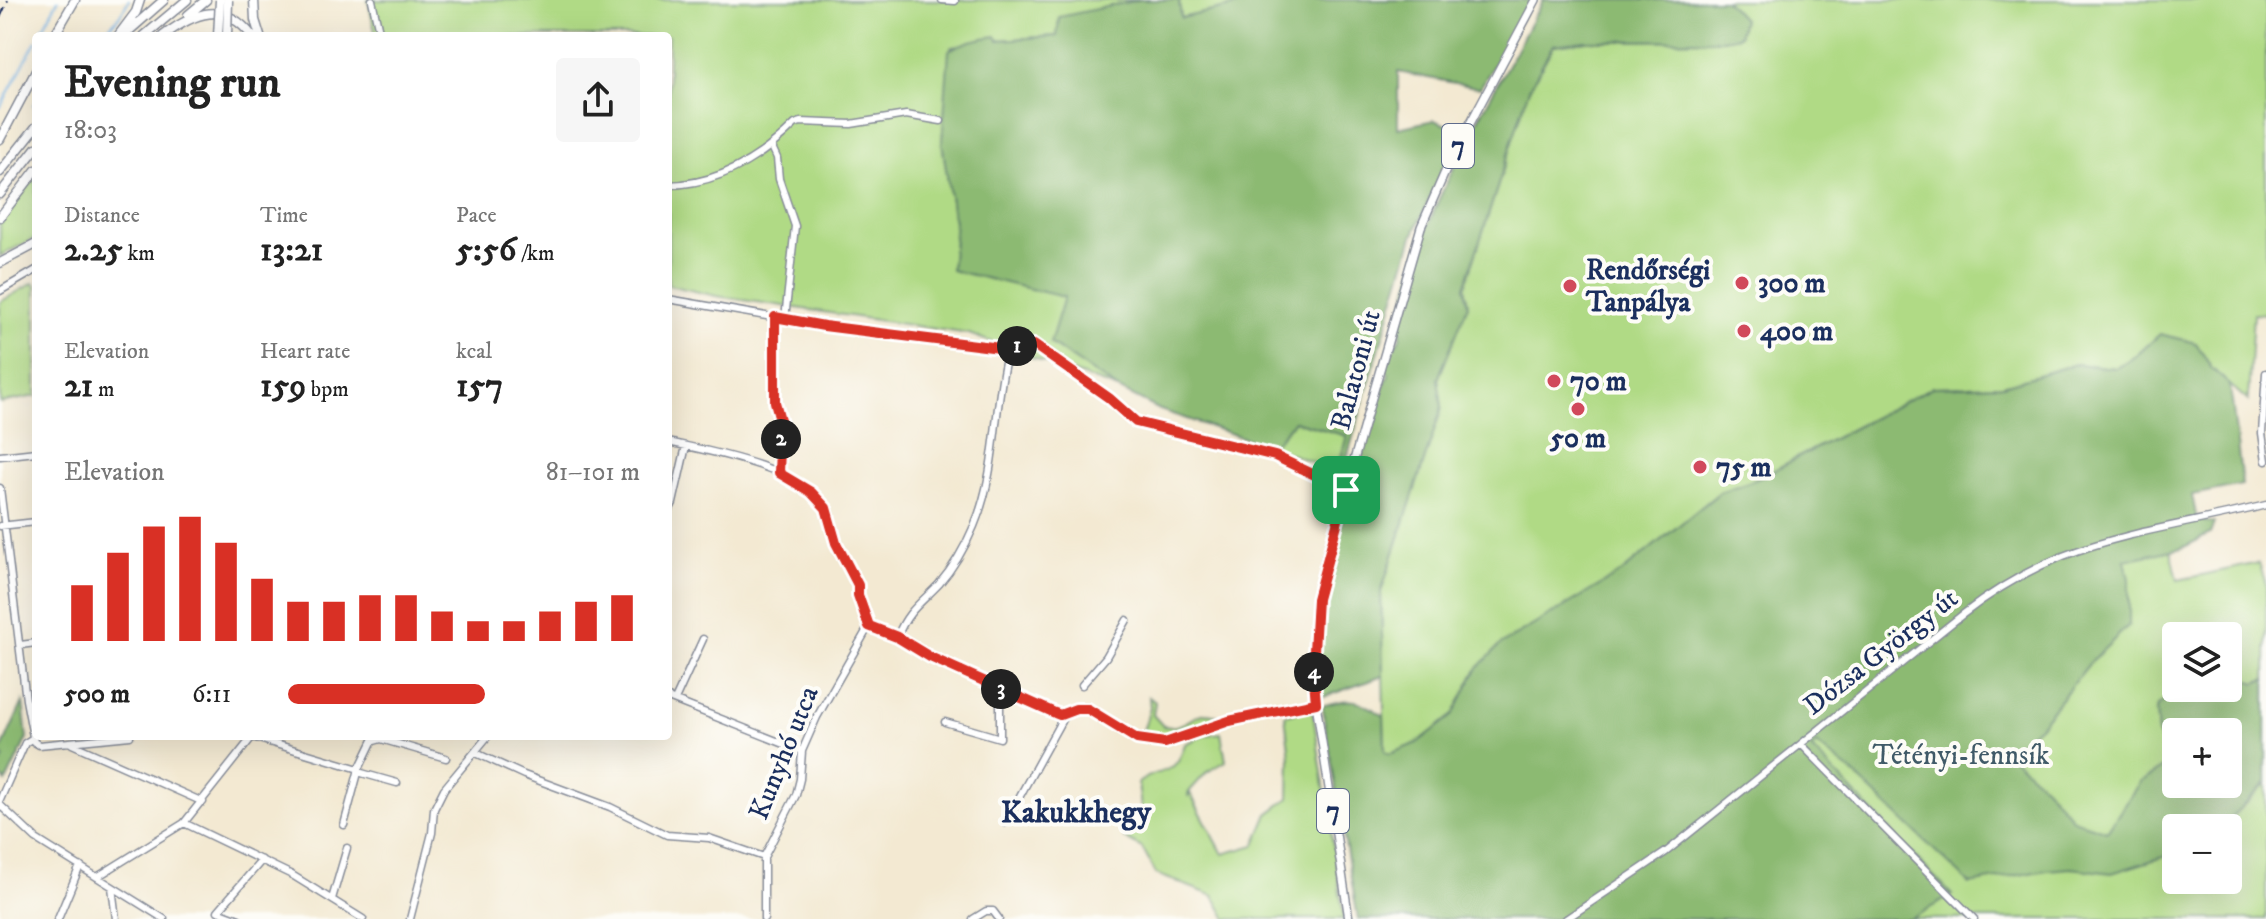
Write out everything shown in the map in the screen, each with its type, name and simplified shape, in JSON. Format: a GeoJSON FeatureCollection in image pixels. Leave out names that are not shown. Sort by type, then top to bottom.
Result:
{"type":"FeatureCollection","features":[{"type":"Feature","properties":{"kind":"highway"},"geometry":{"type":"LineString","coordinates":[[56,32],[75,0]]}},
{"type":"Feature","properties":{"kind":"highway"},"geometry":{"type":"LineString","coordinates":[[123,32],[140,0]]}},
{"type":"Feature","properties":{"kind":"highway"},"geometry":{"type":"LineString","coordinates":[[125,32],[164,0]]}},
{"type":"Feature","properties":{"kind":"highway"},"geometry":{"type":"LineString","coordinates":[[149,32],[187,0]]}},
{"type":"Feature","properties":{"kind":"highway"},"geometry":{"type":"LineString","coordinates":[[168,32],[206,0]]}},
{"type":"Feature","properties":{"kind":"highway"},"geometry":{"type":"LineString","coordinates":[[218,32],[220,0]]}},
{"type":"Feature","properties":{"kind":"highway"},"geometry":{"type":"LineString","coordinates":[[227,32],[228,0]]}},
{"type":"Feature","properties":{"kind":"highway"},"geometry":{"type":"LineString","coordinates":[[254,0],[259,32]]}},
{"type":"Feature","properties":{"kind":"highway"},"geometry":{"type":"LineString","coordinates":[[168,32],[190,16],[210,11],[225,13],[239,21],[249,32]]}},
{"type":"Feature","properties":{"kind":"highway"},"geometry":{"type":"LineString","coordinates":[[0,139],[32,79]]}},
{"type":"Feature","properties":{"kind":"highway"},"geometry":{"type":"LineString","coordinates":[[0,172],[32,132]]}},
{"type":"Feature","properties":{"kind":"highway"},"geometry":{"type":"LineString","coordinates":[[0,194],[32,153]]}},
{"type":"Feature","properties":{"kind":"highway"},"geometry":{"type":"LineString","coordinates":[[0,217],[32,175]]}},
{"type":"Feature","properties":{"kind":"highway"},"geometry":{"type":"LineString","coordinates":[[0,263],[32,246]]}},
{"type":"Feature","properties":{"kind":"main road","name":"Balatoni út"},"geometry":{"type":"LineString","coordinates":[[1349,919],[1316,703],[1313,668],[1317,599],[1404,280],[1424,219],[1449,163],[1536,0]]}},
{"type":"Feature","properties":{"kind":"street"},"geometry":{"type":"LineString","coordinates":[[372,0],[379,32]]}},
{"type":"Feature","properties":{"kind":"street"},"geometry":{"type":"LineString","coordinates":[[942,0],[955,1]]}},
{"type":"Feature","properties":{"kind":"street"},"geometry":{"type":"LineString","coordinates":[[672,184],[704,179],[746,163],[772,147],[795,124],[801,122],[851,124],[906,115],[941,121]]}},
{"type":"Feature","properties":{"kind":"street"},"geometry":{"type":"LineString","coordinates":[[772,147],[795,226],[785,319]]}},
{"type":"Feature","properties":{"kind":"street"},"geometry":{"type":"LineString","coordinates":[[0,291],[32,272]]}},
{"type":"Feature","properties":{"kind":"street"},"geometry":{"type":"LineString","coordinates":[[672,300],[785,319],[1008,349],[1034,345],[1109,398],[1136,422],[1275,456],[1346,490]]}},
{"type":"Feature","properties":{"kind":"street"},"geometry":{"type":"LineString","coordinates":[[775,317],[775,402],[781,423],[779,473]]}},
{"type":"Feature","properties":{"kind":"street"},"geometry":{"type":"LineString","coordinates":[[897,637],[905,618],[944,577],[974,527],[990,468],[1008,349]]}},
{"type":"Feature","properties":{"kind":"street"},"geometry":{"type":"LineString","coordinates":[[2266,373],[2262,433],[2266,461]]}},
{"type":"Feature","properties":{"kind":"street"},"geometry":{"type":"LineString","coordinates":[[672,443],[752,462],[779,473],[811,492],[826,508],[836,543],[858,585],[858,595],[869,626],[1060,715],[1076,709],[1088,709],[1137,739],[1165,743],[1237,719],[1316,703]]}},
{"type":"Feature","properties":{"kind":"street"},"geometry":{"type":"LineString","coordinates":[[672,505],[686,446]]}},
{"type":"Feature","properties":{"kind":"street"},"geometry":{"type":"LineString","coordinates":[[0,456],[32,452]]}},
{"type":"Feature","properties":{"kind":"street"},"geometry":{"type":"LineString","coordinates":[[0,488],[32,731]]}},
{"type":"Feature","properties":{"kind":"street","name":"Dózsa György út"},"geometry":{"type":"LineString","coordinates":[[1566,919],[1645,868],[1999,588],[2063,556],[2096,545],[2266,505]]}},
{"type":"Feature","properties":{"kind":"street"},"geometry":{"type":"LineString","coordinates":[[3,526],[32,522]]}},
{"type":"Feature","properties":{"kind":"street"},"geometry":{"type":"LineString","coordinates":[[1082,685],[1106,657],[1127,620]]}},
{"type":"Feature","properties":{"kind":"street","name":"Kunyhó utca"},"geometry":{"type":"LineString","coordinates":[[764,919],[764,857],[796,795],[802,751],[817,717],[869,626]]}},
{"type":"Feature","properties":{"kind":"street"},"geometry":{"type":"LineString","coordinates":[[672,697],[703,639]]}},
{"type":"Feature","properties":{"kind":"street"},"geometry":{"type":"LineString","coordinates":[[20,645],[32,644]]}},
{"type":"Feature","properties":{"kind":"street"},"geometry":{"type":"LineString","coordinates":[[945,722],[1000,738],[1003,690]]}},
{"type":"Feature","properties":{"kind":"street"},"geometry":{"type":"LineString","coordinates":[[672,699],[802,751]]}},
{"type":"Feature","properties":{"kind":"street"},"geometry":{"type":"LineString","coordinates":[[1005,823],[1065,714]]}},
{"type":"Feature","properties":{"kind":"street"},"geometry":{"type":"LineString","coordinates":[[89,740],[25,743],[0,803],[36,839],[164,919]]}},
{"type":"Feature","properties":{"kind":"street"},"geometry":{"type":"LineString","coordinates":[[97,877],[184,823],[250,740]]}},
{"type":"Feature","properties":{"kind":"street"},"geometry":{"type":"LineString","coordinates":[[265,740],[397,783]]}},
{"type":"Feature","properties":{"kind":"street"},"geometry":{"type":"LineString","coordinates":[[344,825],[358,771],[373,740]]}},
{"type":"Feature","properties":{"kind":"street"},"geometry":{"type":"LineString","coordinates":[[384,740],[446,758]]}},
{"type":"Feature","properties":{"kind":"street"},"geometry":{"type":"LineString","coordinates":[[410,919],[432,833],[434,809],[444,789],[485,740]]}},
{"type":"Feature","properties":{"kind":"street"},"geometry":{"type":"LineString","coordinates":[[69,742],[203,802]]}},
{"type":"Feature","properties":{"kind":"street"},"geometry":{"type":"LineString","coordinates":[[1801,744],[1974,919]]}},
{"type":"Feature","properties":{"kind":"street","name":"Kunyhó utca"},"geometry":{"type":"LineString","coordinates":[[476,753],[524,775],[610,807],[667,835],[701,836],[764,857]]}},
{"type":"Feature","properties":{"kind":"street"},"geometry":{"type":"LineString","coordinates":[[184,823],[262,860],[363,919]]}},
{"type":"Feature","properties":{"kind":"street"},"geometry":{"type":"LineString","coordinates":[[332,899],[347,848]]}},
{"type":"Feature","properties":{"kind":"street"},"geometry":{"type":"LineString","coordinates":[[239,919],[218,911],[262,860]]}},
{"type":"Feature","properties":{"kind":"street"},"geometry":{"type":"LineString","coordinates":[[58,919],[80,866]]}},
{"type":"Feature","properties":{"kind":"street"},"geometry":{"type":"LineString","coordinates":[[112,887],[116,919]]}},
{"type":"Feature","properties":{"kind":"street"},"geometry":{"type":"LineString","coordinates":[[973,919],[986,911],[993,911],[999,919]]}},
{"type":"Feature","properties":{"kind":"green space"},"geometry":{"type":"Polygon","coordinates":[[[368,0],[1138,0],[1057,36],[951,47],[942,142],[955,229],[951,270],[1065,297],[1050,343],[1118,389],[969,334],[716,296],[672,286],[672,32],[375,32],[368,0]]]}},
{"type":"Feature","properties":{"kind":"green space"},"geometry":{"type":"Polygon","coordinates":[[[1138,0],[1179,0],[1181,18],[1244,4],[1244,0],[1532,0],[1480,88],[1398,72],[1398,128],[1434,120],[1460,130],[1413,236],[1342,474],[1337,471],[1347,436],[1294,421],[1271,447],[1160,410],[1118,389],[1050,343],[1064,297],[951,270],[955,229],[942,142],[949,50],[996,36],[998,40],[1057,36],[1059,17],[1138,0]]]}},
{"type":"Feature","properties":{"kind":"green space"},"geometry":{"type":"Polygon","coordinates":[[[1179,0],[1244,0],[1245,4],[1181,18],[1179,0]]]}},
{"type":"Feature","properties":{"kind":"green space"},"geometry":{"type":"Polygon","coordinates":[[[1543,0],[1725,0],[1743,19],[1739,36],[1718,40],[1586,41],[1553,45],[1529,89],[1465,287],[1468,305],[1438,379],[1442,407],[1381,592],[1383,676],[1320,698],[1317,650],[1323,588],[1378,395],[1389,374],[1385,369],[1387,360],[1400,336],[1399,322],[1421,242],[1467,140],[1543,0]]]}},
{"type":"Feature","properties":{"kind":"green space"},"geometry":{"type":"Polygon","coordinates":[[[1725,0],[2266,0],[2266,314],[2253,313],[2248,401],[2212,369],[2196,343],[2160,334],[2137,355],[2116,368],[2076,364],[2003,385],[1932,387],[1757,479],[1720,492],[1622,572],[1477,669],[1453,715],[1417,743],[1391,754],[1385,752],[1381,592],[1442,407],[1438,379],[1468,305],[1465,287],[1529,89],[1554,45],[1586,41],[1718,40],[1739,36],[1743,19],[1725,0]]]}},
{"type":"Feature","properties":{"kind":"green space"},"geometry":{"type":"Polygon","coordinates":[[[32,181],[32,240],[0,256],[0,224],[32,181]]]}},
{"type":"Feature","properties":{"kind":"green space"},"geometry":{"type":"Polygon","coordinates":[[[32,284],[32,397],[0,403],[0,302],[32,284]]]}},
{"type":"Feature","properties":{"kind":"green space","name":"Tétényi-fennsík"},"geometry":{"type":"Polygon","coordinates":[[[2160,334],[2196,343],[2212,369],[2230,385],[2242,485],[2192,495],[2197,520],[2214,523],[2210,534],[2182,548],[2125,560],[2129,579],[2129,625],[2089,664],[2040,725],[2008,753],[2047,789],[2073,820],[2107,831],[2139,783],[2162,769],[2162,798],[2242,798],[2242,718],[2162,718],[2162,742],[2158,736],[2156,708],[2163,702],[2242,702],[2242,678],[2256,683],[2266,679],[2266,783],[2234,814],[2162,814],[2162,857],[2112,873],[2071,868],[1970,884],[1854,774],[1816,744],[1811,748],[1952,895],[1911,919],[1358,919],[1322,706],[1348,700],[1368,706],[1384,716],[1385,751],[1390,754],[1417,743],[1453,715],[1477,669],[1500,645],[1622,572],[1720,492],[1757,479],[1932,387],[2003,385],[2076,364],[2116,368],[2137,355],[2160,334]]]}},
{"type":"Feature","properties":{"kind":"green space"},"geometry":{"type":"Polygon","coordinates":[[[1294,421],[1347,436],[1337,471],[1271,447],[1294,421]]]}},
{"type":"Feature","properties":{"kind":"green space","name":"Tétényi-fennsík"},"geometry":{"type":"Polygon","coordinates":[[[2171,550],[2178,580],[2259,563],[2266,584],[2266,679],[2256,683],[2242,678],[2242,622],[2162,622],[2163,702],[2156,708],[2158,736],[2162,742],[2162,798],[2242,798],[2242,777],[2266,765],[2266,919],[1573,919],[1816,744],[1818,746],[2069,557],[2140,556],[2171,550]]]}},
{"type":"Feature","properties":{"kind":"green space"},"geometry":{"type":"Polygon","coordinates":[[[1149,697],[1155,702],[1153,715],[1163,726],[1179,725],[1208,713],[1216,715],[1216,722],[1183,732],[1169,740],[1149,740],[1143,731],[1150,708],[1149,697]]]}},
{"type":"Feature","properties":{"kind":"green space"},"geometry":{"type":"Polygon","coordinates":[[[23,702],[27,738],[6,782],[0,776],[4,757],[0,753],[23,702]]]}},
{"type":"Feature","properties":{"kind":"green space"},"geometry":{"type":"Polygon","coordinates":[[[1309,709],[1313,713],[1344,919],[1227,919],[1214,896],[1156,874],[1142,848],[1124,838],[1142,818],[1138,783],[1172,767],[1185,744],[1205,735],[1221,733],[1226,761],[1206,773],[1188,793],[1188,797],[1190,793],[1223,854],[1255,845],[1268,814],[1289,798],[1290,758],[1285,715],[1309,709]]]}},
{"type":"Feature","properties":{"kind":"waterway"},"geometry":{"type":"LineString","coordinates":[[41,32],[58,0]]}},
{"type":"Feature","properties":{"kind":"waterway"},"geometry":{"type":"LineString","coordinates":[[104,32],[118,18],[129,0]]}},
{"type":"Feature","properties":{"kind":"waterway"},"geometry":{"type":"LineString","coordinates":[[0,108],[32,48]]}},
{"type":"Feature","properties":{"kind":"railway"},"geometry":{"type":"LineString","coordinates":[[0,18],[8,0]]}},
{"type":"Feature","properties":{"kind":"place","name":"300 m"},"geometry":{"type":"Point","coordinates":[1742,283]}},
{"type":"Feature","properties":{"kind":"place","name":"Rendőrségi Tanpálya"},"geometry":{"type":"Point","coordinates":[1570,286]}},
{"type":"Feature","properties":{"kind":"place","name":"400 m"},"geometry":{"type":"Point","coordinates":[1744,331]}},
{"type":"Feature","properties":{"kind":"place","name":"70 m"},"geometry":{"type":"Point","coordinates":[1554,381]}},
{"type":"Feature","properties":{"kind":"place","name":"50 m"},"geometry":{"type":"Point","coordinates":[1578,409]}},
{"type":"Feature","properties":{"kind":"place","name":"75 m"},"geometry":{"type":"Point","coordinates":[1700,467]}},
{"type":"Feature","properties":{"kind":"district","name":"Kakukkhegy"},"geometry":{"type":"Point","coordinates":[1076,813]}},
{"type":"Feature","properties":{"kind":"route"},"geometry":{"type":"LineString","coordinates":[[775,317],[1008,349],[1034,345],[1116,403],[1136,422],[1275,456],[1346,490],[1317,599],[1313,668],[1316,703],[1229,721],[1165,743],[1137,739],[1088,709],[1076,709],[1060,715],[869,626],[858,595],[858,585],[836,543],[826,508],[811,492],[779,473],[781,423],[775,402],[775,317]]}}]}
